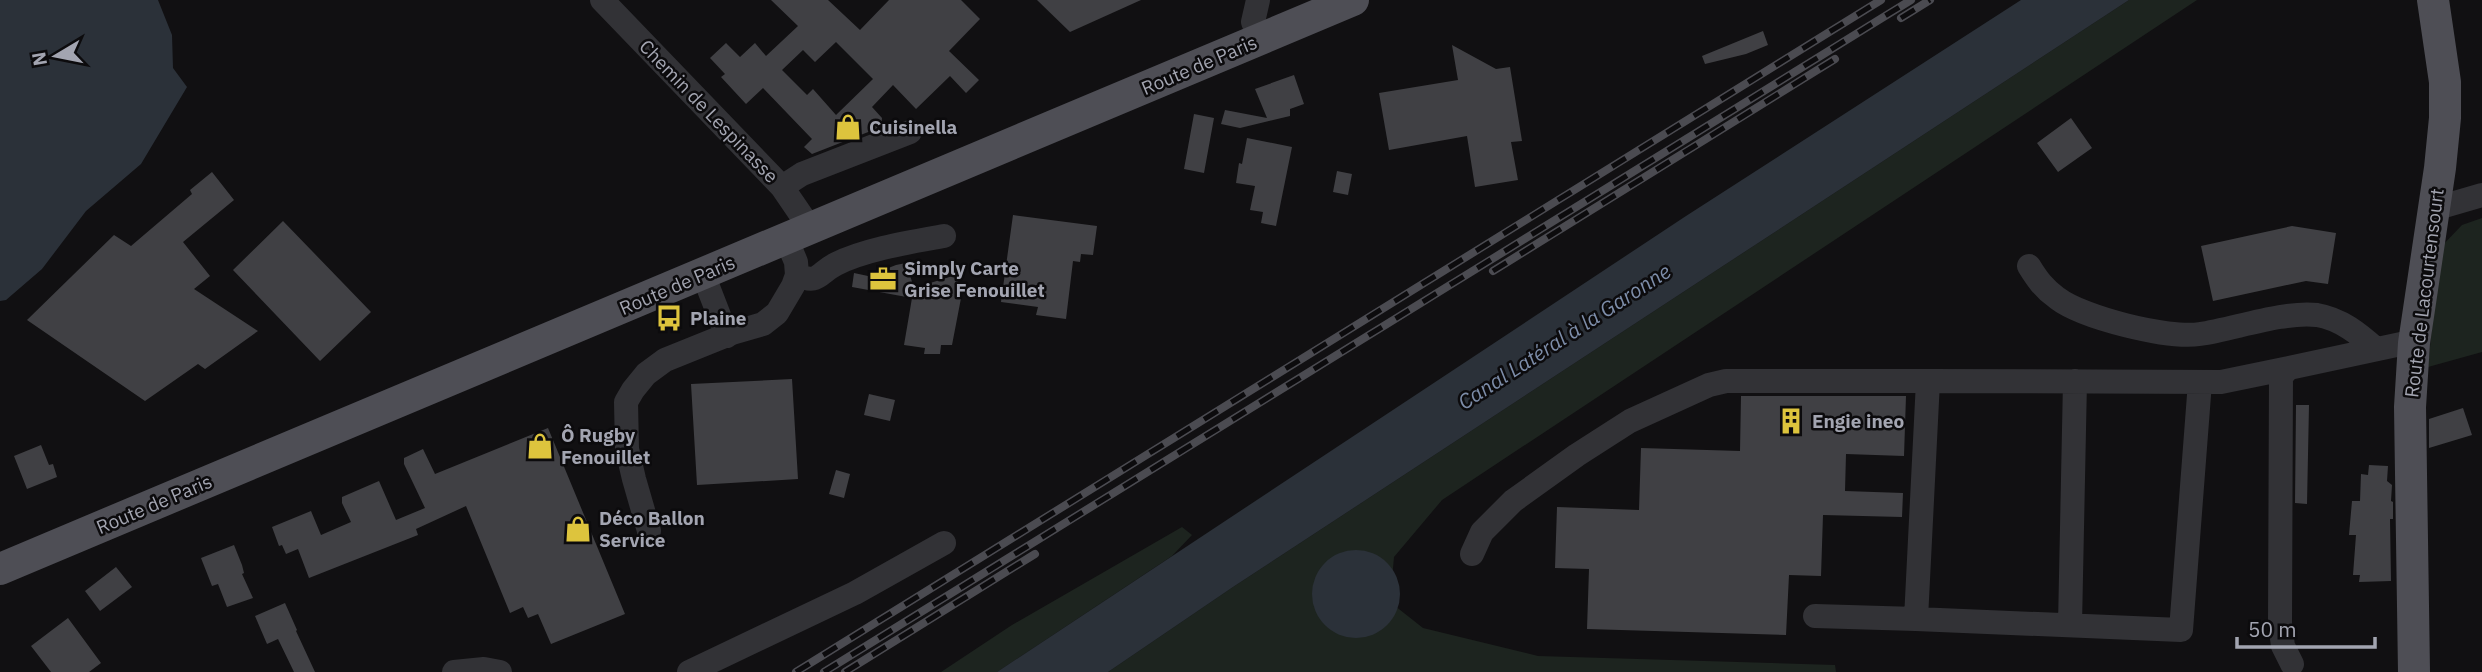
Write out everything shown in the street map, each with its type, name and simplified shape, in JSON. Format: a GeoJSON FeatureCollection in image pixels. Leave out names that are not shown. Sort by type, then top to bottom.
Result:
{"type":"FeatureCollection","features":[{"type":"Feature","properties":{"kind":"main road","name":"Route de Paris"},"geometry":{"type":"LineString","coordinates":[[0,569],[1353,0]]}},
{"type":"Feature","properties":{"kind":"main road","name":"Route de Lacourtensourt"},"geometry":{"type":"LineString","coordinates":[[2414,672],[2410,407],[2414,344],[2440,168],[2445,106],[2445,82],[2433,0]]}},
{"type":"Feature","properties":{"kind":"street","name":"Chemin de Lespinasse"},"geometry":{"type":"LineString","coordinates":[[602,0],[782,187],[798,233],[797,275]]}},
{"type":"Feature","properties":{"kind":"street"},"geometry":{"type":"LineString","coordinates":[[1258,0],[1253,22],[1260,39]]}},
{"type":"Feature","properties":{"kind":"street"},"geometry":{"type":"LineString","coordinates":[[782,187],[802,174],[910,132]]}},
{"type":"Feature","properties":{"kind":"street"},"geometry":{"type":"LineString","coordinates":[[2434,209],[2482,195]]}},
{"type":"Feature","properties":{"kind":"street"},"geometry":{"type":"LineString","coordinates":[[649,531],[628,449],[626,402],[646,374],[666,360],[763,324],[777,313],[797,275],[809,280],[817,278],[836,264],[891,246],[944,236]]}},
{"type":"Feature","properties":{"kind":"street"},"geometry":{"type":"LineString","coordinates":[[2029,266],[2040,284],[2057,299],[2076,309],[2151,332],[2176,336],[2199,334],[2290,316],[2316,315],[2347,327],[2376,349]]}},
{"type":"Feature","properties":{"kind":"street"},"geometry":{"type":"LineString","coordinates":[[703,274],[727,336]]}},
{"type":"Feature","properties":{"kind":"street"},"geometry":{"type":"LineString","coordinates":[[1472,554],[1482,533],[1513,501],[1577,455],[1630,421],[1709,385],[1726,381],[2221,382],[2376,349],[2414,344]]}},
{"type":"Feature","properties":{"kind":"street"},"geometry":{"type":"LineString","coordinates":[[2289,368],[2281,376],[2280,388],[2280,623],[2283,646],[2292,664]]}},
{"type":"Feature","properties":{"kind":"street"},"geometry":{"type":"LineString","coordinates":[[1916,619],[1928,381]]}},
{"type":"Feature","properties":{"kind":"street"},"geometry":{"type":"LineString","coordinates":[[2070,625],[2075,382]]}},
{"type":"Feature","properties":{"kind":"street"},"geometry":{"type":"LineString","coordinates":[[1815,616],[2181,630],[2200,382]]}},
{"type":"Feature","properties":{"kind":"street"},"geometry":{"type":"LineString","coordinates":[[689,672],[855,593],[944,543]]}},
{"type":"Feature","properties":{"kind":"street"},"geometry":{"type":"LineString","coordinates":[[454,672],[484,669],[500,672]]}},
{"type":"Feature","properties":{"kind":"shaded area"},"geometry":{"type":"Polygon","coordinates":[[[2129,0],[2197,0],[1442,500],[1394,557],[1390,602],[1423,628],[1538,656],[1835,665],[1836,672],[1108,672],[1233,587],[2129,0]]]}},
{"type":"Feature","properties":{"kind":"shaded area"},"geometry":{"type":"Polygon","coordinates":[[[2482,218],[2482,352],[2428,367],[2440,248],[2462,225],[2482,218]]]}},
{"type":"Feature","properties":{"kind":"shaded area"},"geometry":{"type":"Polygon","coordinates":[[[1182,527],[1192,535],[1172,556],[997,672],[941,672],[1012,625],[1182,527]]]}},
{"type":"Feature","properties":{"kind":"water"},"geometry":{"type":"Polygon","coordinates":[[[0,0],[158,0],[172,35],[173,68],[187,87],[141,164],[86,211],[42,269],[6,300],[0,301],[0,0]]]}},
{"type":"Feature","properties":{"kind":"water","name":"Canal Latéral à la Garonne"},"geometry":{"type":"Polygon","coordinates":[[[2021,0],[2129,0],[1233,587],[1108,672],[997,672],[1686,216],[2021,0]]]}},
{"type":"Feature","properties":{"kind":"water"},"geometry":{"type":"Polygon","coordinates":[[[1356,550],[1381,557],[1393,569],[1400,594],[1393,619],[1381,631],[1356,638],[1331,631],[1319,619],[1312,594],[1319,569],[1331,557],[1356,550]]]}},
{"type":"Feature","properties":{"kind":"building"},"geometry":{"type":"Polygon","coordinates":[[[771,0],[828,0],[860,30],[889,0],[961,0],[980,19],[949,51],[979,80],[966,93],[950,76],[916,109],[893,85],[872,107],[882,118],[881,127],[812,154],[804,147],[812,139],[763,88],[746,104],[721,77],[725,74],[710,58],[726,43],[740,57],[755,43],[766,56],[798,26],[771,0]],[[836,42],[815,62],[803,50],[782,70],[807,95],[813,89],[836,115],[873,79],[836,42]]]}},
{"type":"Feature","properties":{"kind":"building"},"geometry":{"type":"Polygon","coordinates":[[[1037,0],[1141,0],[1070,32],[1037,0]]]}},
{"type":"Feature","properties":{"kind":"building"},"geometry":{"type":"Polygon","coordinates":[[[1763,31],[1768,45],[1746,54],[1705,64],[1702,56],[1763,31]]]}},
{"type":"Feature","properties":{"kind":"building"},"geometry":{"type":"Polygon","coordinates":[[[1452,45],[1496,69],[1510,67],[1522,141],[1511,142],[1518,180],[1475,187],[1467,136],[1389,150],[1379,93],[1458,80],[1452,45]]]}},
{"type":"Feature","properties":{"kind":"building"},"geometry":{"type":"Polygon","coordinates":[[[1294,75],[1304,104],[1290,109],[1290,116],[1240,128],[1221,124],[1225,110],[1267,118],[1255,89],[1294,75]]]}},
{"type":"Feature","properties":{"kind":"building"},"geometry":{"type":"Polygon","coordinates":[[[1194,114],[1214,118],[1204,173],[1184,169],[1194,114]]]}},
{"type":"Feature","properties":{"kind":"building"},"geometry":{"type":"Polygon","coordinates":[[[2071,118],[2092,148],[2058,172],[2037,143],[2071,118]]]}},
{"type":"Feature","properties":{"kind":"building"},"geometry":{"type":"Polygon","coordinates":[[[1247,138],[1292,147],[1276,226],[1261,223],[1263,212],[1250,210],[1255,186],[1236,183],[1247,138]]]}},
{"type":"Feature","properties":{"kind":"building"},"geometry":{"type":"Polygon","coordinates":[[[1337,171],[1352,174],[1348,195],[1333,192],[1337,171]]]}},
{"type":"Feature","properties":{"kind":"building"},"geometry":{"type":"Polygon","coordinates":[[[212,172],[234,200],[183,242],[210,276],[194,289],[258,331],[205,369],[198,364],[145,401],[27,320],[114,235],[131,246],[192,194],[190,190],[212,172]]]}},
{"type":"Feature","properties":{"kind":"building"},"geometry":{"type":"Polygon","coordinates":[[[1013,215],[1097,226],[1093,255],[1081,254],[1080,262],[1073,261],[1066,319],[1036,315],[1038,307],[1001,302],[1013,215]]]}},
{"type":"Feature","properties":{"kind":"building"},"geometry":{"type":"Polygon","coordinates":[[[283,221],[371,312],[320,361],[233,270],[283,221]]]}},
{"type":"Feature","properties":{"kind":"building"},"geometry":{"type":"Polygon","coordinates":[[[2292,226],[2336,233],[2328,284],[2306,281],[2213,301],[2201,246],[2292,226]]]}},
{"type":"Feature","properties":{"kind":"building"},"geometry":{"type":"Polygon","coordinates":[[[906,263],[914,288],[956,275],[962,293],[952,345],[941,345],[940,354],[924,354],[925,348],[904,345],[912,298],[852,287],[854,273],[868,276],[906,263]]]}},
{"type":"Feature","properties":{"kind":"building"},"geometry":{"type":"Polygon","coordinates":[[[792,379],[798,479],[697,485],[691,384],[792,379]]]}},
{"type":"Feature","properties":{"kind":"building"},"geometry":{"type":"Polygon","coordinates":[[[869,394],[895,400],[890,421],[864,415],[869,394]]]}},
{"type":"Feature","properties":{"kind":"building"},"geometry":{"type":"Polygon","coordinates":[[[1741,396],[1906,396],[1904,456],[1846,454],[1845,491],[1903,493],[1902,517],[1823,515],[1821,576],[1789,575],[1786,635],[1587,629],[1589,569],[1555,568],[1557,507],[1639,510],[1641,448],[1740,451],[1741,396]]]}},
{"type":"Feature","properties":{"kind":"building"},"geometry":{"type":"Polygon","coordinates":[[[2296,405],[2309,405],[2307,504],[2295,503],[2296,405]]]}},
{"type":"Feature","properties":{"kind":"building"},"geometry":{"type":"Polygon","coordinates":[[[2463,408],[2472,435],[2429,448],[2429,419],[2463,408]]]}},
{"type":"Feature","properties":{"kind":"building"},"geometry":{"type":"Polygon","coordinates":[[[548,428],[625,614],[551,644],[538,614],[528,618],[523,607],[510,613],[466,506],[416,529],[418,535],[309,578],[298,549],[286,554],[282,545],[279,546],[272,527],[311,511],[321,535],[351,522],[342,497],[379,481],[396,520],[425,508],[404,464],[404,458],[423,449],[435,474],[548,428]]]}},
{"type":"Feature","properties":{"kind":"building"},"geometry":{"type":"Polygon","coordinates":[[[41,445],[49,465],[53,464],[57,477],[27,489],[14,456],[41,445]]]}},
{"type":"Feature","properties":{"kind":"building"},"geometry":{"type":"Polygon","coordinates":[[[2369,465],[2388,466],[2387,481],[2392,485],[2391,581],[2359,582],[2360,575],[2353,575],[2356,535],[2349,535],[2352,501],[2360,501],[2361,474],[2368,475],[2369,465]]]}},
{"type":"Feature","properties":{"kind":"building"},"geometry":{"type":"Polygon","coordinates":[[[836,470],[850,474],[844,498],[829,494],[836,470]]]}},
{"type":"Feature","properties":{"kind":"building"},"geometry":{"type":"Polygon","coordinates":[[[234,545],[242,565],[242,574],[253,598],[227,607],[218,584],[212,586],[201,558],[234,545]]]}},
{"type":"Feature","properties":{"kind":"building"},"geometry":{"type":"Polygon","coordinates":[[[116,567],[132,587],[100,611],[85,591],[116,567]]]}},
{"type":"Feature","properties":{"kind":"building"},"geometry":{"type":"Polygon","coordinates":[[[285,603],[315,672],[294,672],[278,639],[267,644],[255,616],[285,603]]]}},
{"type":"Feature","properties":{"kind":"building"},"geometry":{"type":"Polygon","coordinates":[[[68,618],[101,663],[89,672],[51,672],[31,646],[68,618]]]}},
{"type":"Feature","properties":{"kind":"railway"},"geometry":{"type":"LineString","coordinates":[[796,672],[1881,0]]}},
{"type":"Feature","properties":{"kind":"railway"},"geometry":{"type":"LineString","coordinates":[[824,672],[1911,0]]}},
{"type":"Feature","properties":{"kind":"railway"},"geometry":{"type":"LineString","coordinates":[[1901,18],[1930,0]]}},
{"type":"Feature","properties":{"kind":"railway"},"geometry":{"type":"LineString","coordinates":[[1493,271],[1835,59]]}},
{"type":"Feature","properties":{"kind":"railway"},"geometry":{"type":"LineString","coordinates":[[845,672],[1035,554]]}},
{"type":"Feature","properties":{"kind":"place","name":"Cuisinella"},"geometry":{"type":"Point","coordinates":[848,127]}},
{"type":"Feature","properties":{"kind":"place","name":"Simply Carte Grise Fenouillet"},"geometry":{"type":"Point","coordinates":[883,279]}},
{"type":"Feature","properties":{"kind":"place","name":"Plaine"},"geometry":{"type":"Point","coordinates":[669,318]}},
{"type":"Feature","properties":{"kind":"place","name":"Engie ineo"},"geometry":{"type":"Point","coordinates":[1791,421]}},
{"type":"Feature","properties":{"kind":"place","name":"Ô Rugby Fenouillet"},"geometry":{"type":"Point","coordinates":[540,446]}},
{"type":"Feature","properties":{"kind":"place","name":"Déco Ballon Service"},"geometry":{"type":"Point","coordinates":[578,529]}}]}
